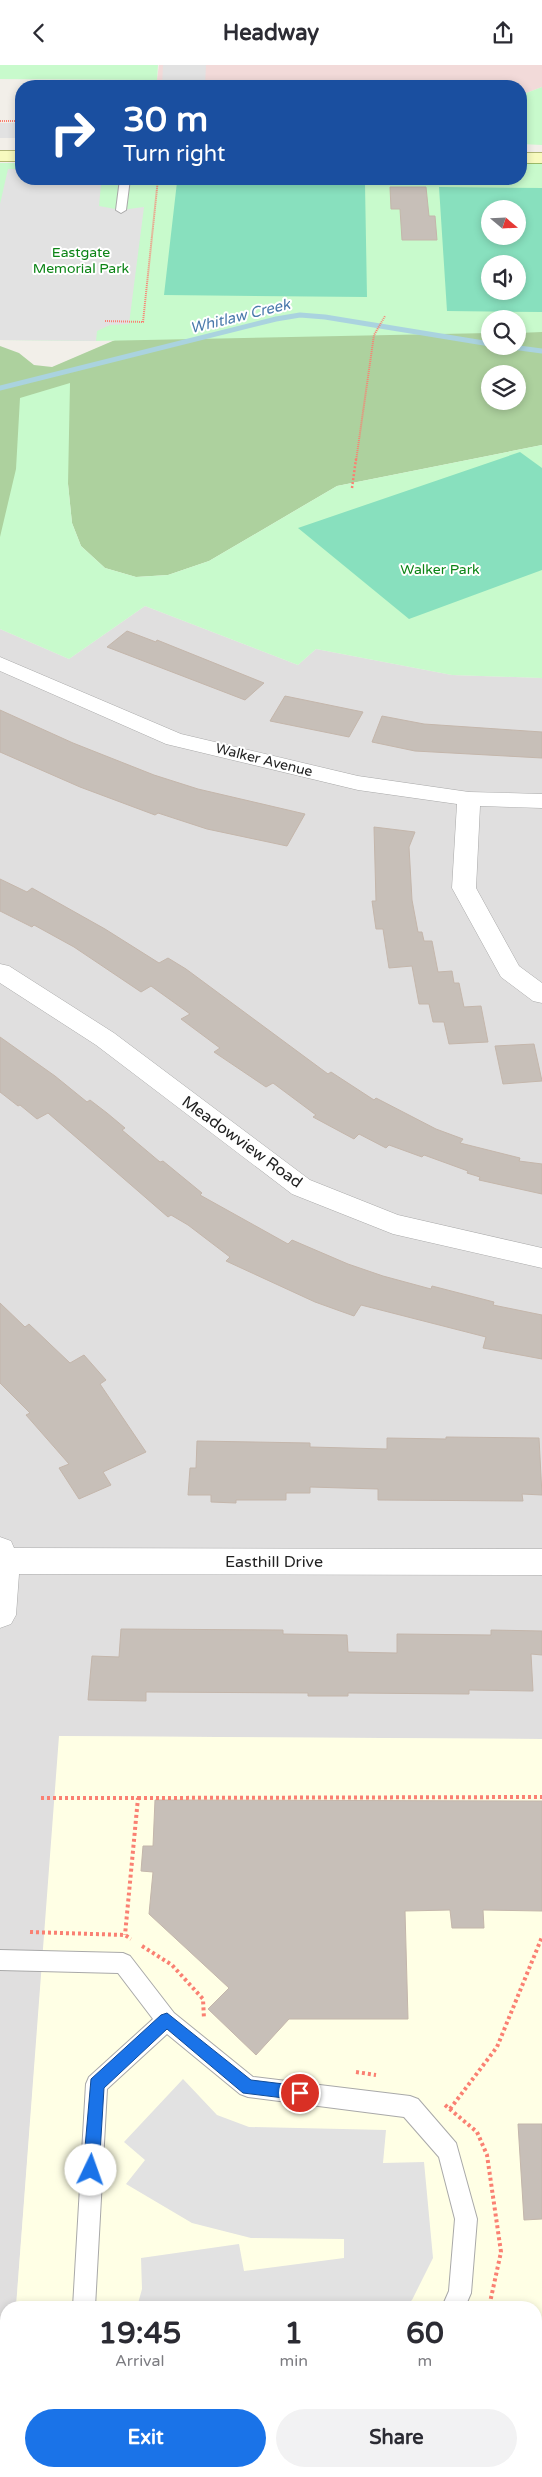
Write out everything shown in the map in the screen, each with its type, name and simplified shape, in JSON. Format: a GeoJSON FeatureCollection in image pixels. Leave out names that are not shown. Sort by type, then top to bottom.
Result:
{"type":"FeatureCollection","features":[{"type":"Feature","properties":{"kind":"main road"},"geometry":{"type":"LineString","coordinates":[[0,156],[15,157]]}},
{"type":"Feature","properties":{"kind":"main road"},"geometry":{"type":"LineString","coordinates":[[527,158],[542,158]]}},
{"type":"Feature","properties":{"kind":"street","name":"Walker Avenue"},"geometry":{"type":"LineString","coordinates":[[0,663],[174,739],[358,783],[469,799],[542,801]]}},
{"type":"Feature","properties":{"kind":"street"},"geometry":{"type":"LineString","coordinates":[[469,799],[464,888],[510,971],[542,995]]}},
{"type":"Feature","properties":{"kind":"street","name":"Meadowview Road"},"geometry":{"type":"LineString","coordinates":[[0,972],[105,1039],[301,1187],[393,1224],[542,1258]]}},
{"type":"Feature","properties":{"kind":"street"},"geometry":{"type":"LineString","coordinates":[[0,1615],[3,1555]]}},
{"type":"Feature","properties":{"kind":"street","name":"Easthill Drive"},"geometry":{"type":"LineString","coordinates":[[3,1555],[542,1562]]}},
{"type":"Feature","properties":{"kind":"lane"},"geometry":{"type":"LineString","coordinates":[[122,210],[124,185]]}},
{"type":"Feature","properties":{"kind":"lane"},"geometry":{"type":"LineString","coordinates":[[0,1960],[123,1963],[167,2020],[248,2087],[410,2107],[448,2151],[466,2219],[460,2293],[456,2301]]}},
{"type":"Feature","properties":{"kind":"lane"},"geometry":{"type":"LineString","coordinates":[[84,2301],[96,2084],[167,2020]]}},
{"type":"Feature","properties":{"kind":"path"},"geometry":{"type":"LineString","coordinates":[[0,121],[15,121]]}},
{"type":"Feature","properties":{"kind":"path"},"geometry":{"type":"LineString","coordinates":[[105,321],[143,322],[157,185]]}},
{"type":"Feature","properties":{"kind":"path"},"geometry":{"type":"LineString","coordinates":[[352,489],[374,335],[385,316]]}},
{"type":"Feature","properties":{"kind":"path"},"geometry":{"type":"LineString","coordinates":[[125,1935],[138,1797]]}},
{"type":"Feature","properties":{"kind":"path"},"geometry":{"type":"LineString","coordinates":[[41,1798],[542,1797]]}},
{"type":"Feature","properties":{"kind":"path"},"geometry":{"type":"LineString","coordinates":[[450,2109],[497,2047],[542,1937]]}},
{"type":"Feature","properties":{"kind":"shaded area"},"geometry":{"type":"Polygon","coordinates":[[[159,65],[542,65],[542,87],[527,93],[527,80],[157,80],[159,65]]]}},
{"type":"Feature","properties":{"kind":"shaded area"},"geometry":{"type":"Polygon","coordinates":[[[163,65],[206,65],[205,80],[162,80],[163,65]]]}},
{"type":"Feature","properties":{"kind":"shaded area"},"geometry":{"type":"Polygon","coordinates":[[[0,123],[15,123],[15,138],[0,138],[0,123]]]}},
{"type":"Feature","properties":{"kind":"shaded area"},"geometry":{"type":"Polygon","coordinates":[[[8,169],[15,169],[15,185],[101,185],[99,206],[121,210],[144,207],[129,324],[110,325],[97,331],[96,341],[0,340],[0,204],[8,169]]]}},
{"type":"Feature","properties":{"kind":"shaded area"},"geometry":{"type":"Polygon","coordinates":[[[145,606],[298,665],[316,649],[452,675],[542,678],[542,1739],[60,1736],[16,2301],[0,2301],[0,629],[69,659],[145,606]]]}},
{"type":"Feature","properties":{"kind":"shaded area"},"geometry":{"type":"Polygon","coordinates":[[[59,1736],[542,1739],[542,2301],[16,2301],[59,1736]]]}},
{"type":"Feature","properties":{"kind":"shaded area"},"geometry":{"type":"Polygon","coordinates":[[[183,2079],[217,2115],[249,2127],[386,2130],[383,2163],[424,2162],[433,2258],[411,2301],[139,2301],[142,2289],[141,2258],[239,2244],[244,2271],[344,2258],[344,2239],[251,2238],[192,2223],[126,2184],[145,2160],[124,2142],[183,2079]]]}},
{"type":"Feature","properties":{"kind":"green space"},"geometry":{"type":"Polygon","coordinates":[[[0,65],[158,65],[157,80],[0,79],[0,65]]]}},
{"type":"Feature","properties":{"kind":"green space"},"geometry":{"type":"Polygon","coordinates":[[[542,87],[542,145],[527,144],[527,93],[542,87]]]}},
{"type":"Feature","properties":{"kind":"green space","name":"Eastgate Memorial Park"},"geometry":{"type":"Polygon","coordinates":[[[0,163],[15,163],[15,185],[527,185],[527,163],[542,163],[542,332],[526,333],[526,310],[481,310],[481,333],[96,341],[0,340],[0,163]]]}},
{"type":"Feature","properties":{"kind":"green space"},"geometry":{"type":"Polygon","coordinates":[[[177,185],[365,185],[367,297],[164,295],[177,185]]]}},
{"type":"Feature","properties":{"kind":"green space"},"geometry":{"type":"Polygon","coordinates":[[[439,187],[542,188],[542,312],[526,312],[526,310],[447,311],[439,187]]]}},
{"type":"Feature","properties":{"kind":"green space"},"geometry":{"type":"Polygon","coordinates":[[[143,328],[481,332],[481,355],[526,355],[526,332],[542,332],[542,445],[337,486],[209,561],[168,575],[136,577],[105,568],[81,546],[72,523],[68,484],[11,545],[0,540],[0,346],[19,353],[34,365],[52,367],[143,328]]]}},
{"type":"Feature","properties":{"kind":"green space","name":"Walker Park"},"geometry":{"type":"Polygon","coordinates":[[[70,383],[68,484],[72,523],[81,546],[105,568],[136,577],[168,575],[209,561],[337,486],[542,445],[542,678],[452,675],[316,649],[298,665],[145,606],[69,659],[0,629],[0,537],[16,469],[20,398],[70,383]]]}},
{"type":"Feature","properties":{"kind":"green space"},"geometry":{"type":"Polygon","coordinates":[[[520,452],[542,468],[542,570],[409,619],[298,528],[520,452]]]}},
{"type":"Feature","properties":{"kind":"building"},"geometry":{"type":"Polygon","coordinates":[[[390,187],[426,187],[429,216],[435,216],[437,240],[402,240],[400,209],[391,209],[390,187]]]}},
{"type":"Feature","properties":{"kind":"building"},"geometry":{"type":"Polygon","coordinates":[[[127,631],[156,642],[157,640],[264,683],[245,700],[107,647],[127,631]]]}},
{"type":"Feature","properties":{"kind":"building"},"geometry":{"type":"Polygon","coordinates":[[[285,696],[363,712],[349,737],[270,721],[285,696]]]}},
{"type":"Feature","properties":{"kind":"building"},"geometry":{"type":"Polygon","coordinates":[[[0,710],[73,743],[154,775],[198,789],[305,814],[287,846],[207,829],[158,813],[155,815],[80,787],[0,752],[0,710]]]}},
{"type":"Feature","properties":{"kind":"building"},"geometry":{"type":"Polygon","coordinates":[[[382,716],[424,724],[542,732],[542,758],[415,751],[372,742],[382,716]]]}},
{"type":"Feature","properties":{"kind":"building"},"geometry":{"type":"Polygon","coordinates":[[[374,827],[415,832],[409,847],[412,900],[418,932],[422,932],[424,941],[432,941],[438,972],[452,971],[454,983],[459,983],[464,1007],[481,1006],[488,1042],[449,1044],[444,1022],[433,1022],[429,1004],[419,1004],[412,966],[389,968],[383,929],[376,929],[372,901],[376,901],[374,827]]]}},
{"type":"Feature","properties":{"kind":"building"},"geometry":{"type":"Polygon","coordinates":[[[0,879],[27,892],[32,888],[105,929],[159,963],[168,958],[186,969],[328,1074],[331,1072],[374,1100],[376,1098],[436,1129],[463,1139],[460,1143],[520,1158],[519,1161],[542,1164],[542,1194],[479,1180],[480,1177],[467,1173],[468,1171],[389,1145],[386,1148],[359,1134],[354,1139],[313,1117],[316,1115],[273,1083],[266,1087],[214,1052],[220,1048],[181,1019],[190,1014],[151,986],[141,992],[74,947],[34,925],[32,927],[0,911],[0,879]]]}},
{"type":"Feature","properties":{"kind":"building"},"geometry":{"type":"Polygon","coordinates":[[[0,1037],[55,1076],[87,1102],[90,1100],[107,1113],[125,1128],[122,1130],[160,1162],[163,1161],[202,1193],[200,1195],[288,1244],[292,1240],[348,1264],[383,1276],[431,1289],[432,1286],[494,1302],[493,1305],[542,1315],[542,1359],[483,1348],[486,1337],[361,1305],[354,1316],[315,1302],[226,1261],[230,1257],[188,1225],[171,1215],[168,1217],[48,1113],[37,1119],[0,1092],[0,1037]]]}},
{"type":"Feature","properties":{"kind":"building"},"geometry":{"type":"Polygon","coordinates":[[[534,1044],[542,1081],[503,1084],[495,1046],[534,1044]]]}},
{"type":"Feature","properties":{"kind":"building"},"geometry":{"type":"Polygon","coordinates":[[[0,1303],[25,1327],[29,1324],[70,1363],[84,1355],[106,1380],[100,1384],[146,1452],[103,1472],[111,1485],[79,1499],[59,1468],[69,1464],[26,1415],[30,1413],[0,1383],[0,1303]]]}},
{"type":"Feature","properties":{"kind":"building"},"geometry":{"type":"Polygon","coordinates":[[[446,1437],[539,1438],[542,1495],[522,1494],[523,1501],[378,1500],[378,1489],[310,1487],[310,1493],[286,1493],[286,1500],[236,1500],[236,1503],[211,1502],[211,1495],[188,1495],[190,1468],[196,1468],[197,1441],[310,1443],[310,1447],[387,1449],[387,1438],[446,1439],[446,1437]]]}},
{"type":"Feature","properties":{"kind":"building"},"geometry":{"type":"Polygon","coordinates":[[[121,1629],[283,1630],[283,1634],[347,1635],[348,1652],[397,1653],[397,1634],[491,1635],[491,1630],[542,1631],[542,1655],[531,1654],[533,1691],[469,1690],[469,1694],[348,1693],[348,1696],[308,1696],[308,1693],[146,1692],[146,1701],[88,1700],[92,1656],[119,1657],[121,1629]]]}},
{"type":"Feature","properties":{"kind":"building"},"geometry":{"type":"Polygon","coordinates":[[[155,1800],[542,1801],[542,1911],[483,1910],[484,1928],[452,1928],[450,1910],[405,1911],[408,2019],[289,2019],[256,2055],[208,2009],[229,1988],[149,1914],[153,1872],[141,1871],[143,1846],[153,1846],[155,1800]]]}},
{"type":"Feature","properties":{"kind":"building"},"geometry":{"type":"Polygon","coordinates":[[[518,2124],[542,2124],[542,2219],[524,2220],[518,2124]]]}},
{"type":"Feature","properties":{"kind":"waterway","name":"Whitlaw Creek"},"geometry":{"type":"LineString","coordinates":[[0,388],[276,319],[300,315],[325,317],[481,343]]}},
{"type":"Feature","properties":{"kind":"waterway","name":"Whitlaw Creek"},"geometry":{"type":"LineString","coordinates":[[526,349],[542,351]]}},
{"type":"Feature","properties":{"kind":"route"},"geometry":{"type":"LineString","coordinates":[[91,2170],[96,2084],[167,2020],[248,2087],[300,2093]]}}]}
